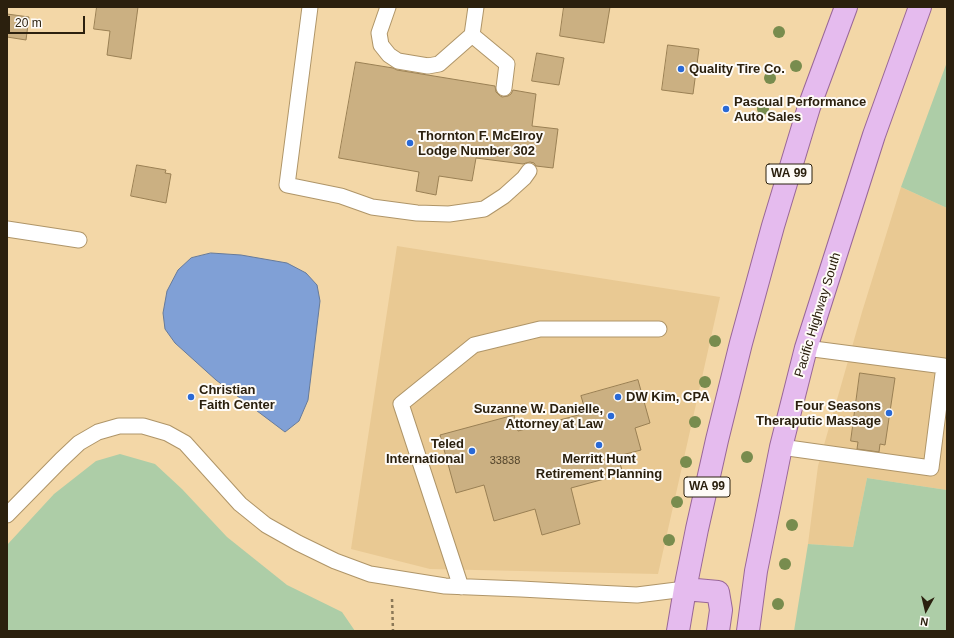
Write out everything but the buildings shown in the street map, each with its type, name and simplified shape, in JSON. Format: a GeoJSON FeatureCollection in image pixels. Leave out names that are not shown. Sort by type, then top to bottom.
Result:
{"type":"FeatureCollection","features":[{"type":"Feature","properties":{"kind":"main road","name":"WA 99"},"geometry":{"type":"LineString","coordinates":[[678,631],[697,529],[741,344],[773,226],[809,107],[846,7]]}},
{"type":"Feature","properties":{"kind":"main road","name":"Pacific Highway South"},"geometry":{"type":"LineString","coordinates":[[748,631],[756,571],[781,447],[806,348],[874,135],[920,7]]}},
{"type":"Feature","properties":{"kind":"main road"},"geometry":{"type":"LineString","coordinates":[[685,588],[718,592],[722,610],[718,631]]}},
{"type":"Feature","properties":{"kind":"lane"},"geometry":{"type":"LineString","coordinates":[[310,7],[287,185],[341,196],[372,207],[418,213],[449,214],[484,209],[504,196],[524,178],[529,171]]}},
{"type":"Feature","properties":{"kind":"lane"},"geometry":{"type":"LineString","coordinates":[[388,7],[379,33],[381,45],[389,55],[398,61],[428,66],[439,64],[472,35],[476,7]]}},
{"type":"Feature","properties":{"kind":"lane"},"geometry":{"type":"LineString","coordinates":[[472,35],[507,64],[504,88]]}},
{"type":"Feature","properties":{"kind":"lane"},"geometry":{"type":"LineString","coordinates":[[7,230],[79,240]]}},
{"type":"Feature","properties":{"kind":"lane"},"geometry":{"type":"LineString","coordinates":[[461,587],[400,404],[474,345],[540,329],[659,329]]}},
{"type":"Feature","properties":{"kind":"lane"},"geometry":{"type":"LineString","coordinates":[[781,447],[931,468],[944,366],[806,348]]}},
{"type":"Feature","properties":{"kind":"lane"},"geometry":{"type":"LineString","coordinates":[[7,515],[79,443],[98,432],[119,426],[143,426],[167,433],[185,443],[240,504],[266,525],[334,561],[370,574],[444,586],[637,595],[685,588]]}},
{"type":"Feature","properties":{"kind":"path"},"geometry":{"type":"LineString","coordinates":[[393,631],[392,605],[394,578]]}},
{"type":"Feature","properties":{"kind":"shaded area"},"geometry":{"type":"Polygon","coordinates":[[[901,187],[947,208],[947,490],[867,478],[853,547],[808,544],[818,466],[862,312],[901,187]]]}},
{"type":"Feature","properties":{"kind":"shaded area"},"geometry":{"type":"Polygon","coordinates":[[[397,246],[720,297],[658,574],[430,569],[351,549],[397,246]]]}},
{"type":"Feature","properties":{"kind":"green space"},"geometry":{"type":"Polygon","coordinates":[[[947,62],[947,208],[901,187],[947,62]]]}},
{"type":"Feature","properties":{"kind":"green space"},"geometry":{"type":"Polygon","coordinates":[[[120,454],[155,464],[182,489],[227,537],[287,585],[342,612],[355,631],[7,631],[7,545],[54,494],[96,461],[120,454]]]}},
{"type":"Feature","properties":{"kind":"green space"},"geometry":{"type":"Polygon","coordinates":[[[867,478],[947,490],[947,631],[794,631],[808,544],[853,547],[867,478]]]}},
{"type":"Feature","properties":{"kind":"water"},"geometry":{"type":"Polygon","coordinates":[[[211,253],[241,255],[287,263],[306,273],[317,285],[320,301],[308,400],[299,421],[285,432],[216,380],[175,343],[165,329],[163,313],[167,291],[178,270],[191,258],[211,253]]]}},
{"type":"Feature","properties":{"kind":"place","name":"Quality Tire Co."},"geometry":{"type":"Point","coordinates":[681,69]}},
{"type":"Feature","properties":{"kind":"place","name":"Pascual Performance Auto Sales"},"geometry":{"type":"Point","coordinates":[726,109]}},
{"type":"Feature","properties":{"kind":"place","name":"Thornton F. McElroy Lodge Number 302"},"geometry":{"type":"Point","coordinates":[410,143]}},
{"type":"Feature","properties":{"kind":"place","name":"Christian Faith Center"},"geometry":{"type":"Point","coordinates":[191,397]}},
{"type":"Feature","properties":{"kind":"place","name":"DW Kim, CPA"},"geometry":{"type":"Point","coordinates":[618,397]}},
{"type":"Feature","properties":{"kind":"place","name":"Four Seasons Theraputic Massage"},"geometry":{"type":"Point","coordinates":[889,413]}},
{"type":"Feature","properties":{"kind":"place","name":"Suzanne W. Danielle, Attorney at Law"},"geometry":{"type":"Point","coordinates":[611,416]}},
{"type":"Feature","properties":{"kind":"place","name":"Merritt Hunt Retirement Planning"},"geometry":{"type":"Point","coordinates":[599,445]}},
{"type":"Feature","properties":{"kind":"place","name":"Teled International"},"geometry":{"type":"Point","coordinates":[472,451]}}]}
